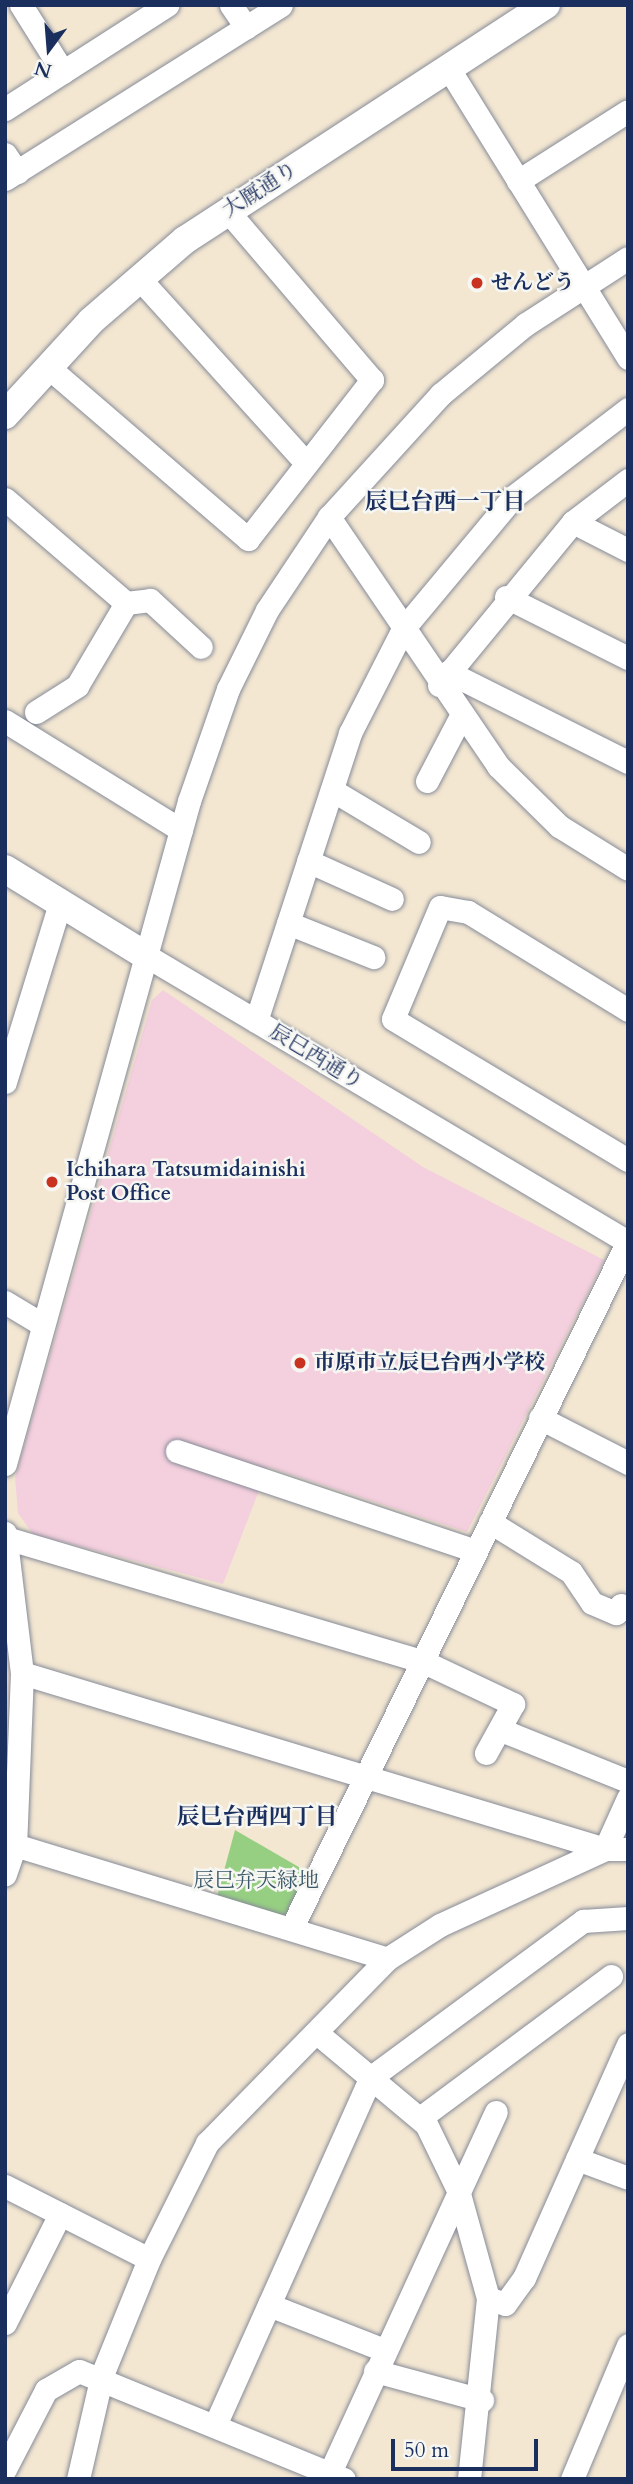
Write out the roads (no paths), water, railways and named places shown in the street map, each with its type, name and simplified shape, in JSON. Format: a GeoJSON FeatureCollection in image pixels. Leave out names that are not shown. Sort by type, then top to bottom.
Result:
{"type":"FeatureCollection","features":[{"type":"Feature","properties":{"kind":"street"},"geometry":{"type":"LineString","coordinates":[[21,5],[63,72]]}},
{"type":"Feature","properties":{"kind":"street"},"geometry":{"type":"LineString","coordinates":[[5,109],[63,72],[135,14],[167,5]]}},
{"type":"Feature","properties":{"kind":"street"},"geometry":{"type":"LineString","coordinates":[[231,5],[246,27]]}},
{"type":"Feature","properties":{"kind":"street"},"geometry":{"type":"LineString","coordinates":[[9,168],[281,5]]}},
{"type":"Feature","properties":{"kind":"street","name":"大厩通り"},"geometry":{"type":"LineString","coordinates":[[5,415],[48,367],[138,277],[228,211],[546,5]]}},
{"type":"Feature","properties":{"kind":"street"},"geometry":{"type":"LineString","coordinates":[[449,69],[581,287],[628,358]]}},
{"type":"Feature","properties":{"kind":"street"},"geometry":{"type":"LineString","coordinates":[[518,181],[628,111]]}},
{"type":"Feature","properties":{"kind":"street"},"geometry":{"type":"LineString","coordinates":[[48,367],[248,539],[305,462],[372,380],[228,211]]}},
{"type":"Feature","properties":{"kind":"street"},"geometry":{"type":"LineString","coordinates":[[5,1464],[40,1323],[181,830],[228,690],[267,610],[329,517],[441,394],[581,287],[628,258]]}},
{"type":"Feature","properties":{"kind":"street"},"geometry":{"type":"LineString","coordinates":[[138,277],[305,462]]}},
{"type":"Feature","properties":{"kind":"street"},"geometry":{"type":"LineString","coordinates":[[256,1021],[350,733],[403,629],[513,497],[628,409]]}},
{"type":"Feature","properties":{"kind":"street"},"geometry":{"type":"LineString","coordinates":[[443,678],[506,597],[573,522],[628,480]]}},
{"type":"Feature","properties":{"kind":"street"},"geometry":{"type":"LineString","coordinates":[[5,499],[126,603],[150,600],[201,647]]}},
{"type":"Feature","properties":{"kind":"street"},"geometry":{"type":"LineString","coordinates":[[329,517],[403,629],[443,678],[460,718],[529,799],[628,869]]}},
{"type":"Feature","properties":{"kind":"street"},"geometry":{"type":"LineString","coordinates":[[573,522],[628,550]]}},
{"type":"Feature","properties":{"kind":"street"},"geometry":{"type":"LineString","coordinates":[[506,597],[628,658]]}},
{"type":"Feature","properties":{"kind":"street"},"geometry":{"type":"LineString","coordinates":[[36,712],[77,686],[126,603]]}},
{"type":"Feature","properties":{"kind":"street"},"geometry":{"type":"LineString","coordinates":[[443,678],[628,762]]}},
{"type":"Feature","properties":{"kind":"street"},"geometry":{"type":"LineString","coordinates":[[427,781],[460,718]]}},
{"type":"Feature","properties":{"kind":"street"},"geometry":{"type":"LineString","coordinates":[[5,721],[181,830]]}},
{"type":"Feature","properties":{"kind":"street"},"geometry":{"type":"LineString","coordinates":[[332,790],[419,842]]}},
{"type":"Feature","properties":{"kind":"street"},"geometry":{"type":"LineString","coordinates":[[308,861],[392,899]]}},
{"type":"Feature","properties":{"kind":"street","name":"辰巳西通り"},"geometry":{"type":"LineString","coordinates":[[5,869],[628,1242]]}},
{"type":"Feature","properties":{"kind":"street"},"geometry":{"type":"LineString","coordinates":[[5,1082],[60,902]]}},
{"type":"Feature","properties":{"kind":"street"},"geometry":{"type":"LineString","coordinates":[[628,1010],[468,912],[440,907],[393,1018],[628,1160]]}},
{"type":"Feature","properties":{"kind":"street"},"geometry":{"type":"LineString","coordinates":[[288,923],[373,957]]}},
{"type":"Feature","properties":{"kind":"street"},"geometry":{"type":"LineString","coordinates":[[292,1927],[628,1242]]}},
{"type":"Feature","properties":{"kind":"street"},"geometry":{"type":"LineString","coordinates":[[5,1302],[40,1323]]}},
{"type":"Feature","properties":{"kind":"street"},"geometry":{"type":"LineString","coordinates":[[540,1418],[628,1463]]}},
{"type":"Feature","properties":{"kind":"street"},"geometry":{"type":"LineString","coordinates":[[177,1451],[476,1551]]}},
{"type":"Feature","properties":{"kind":"street"},"geometry":{"type":"LineString","coordinates":[[490,1522],[571,1572],[592,1602],[615,1612],[621,1605],[628,1609]]}},
{"type":"Feature","properties":{"kind":"street"},"geometry":{"type":"LineString","coordinates":[[5,1532],[22,1673],[15,1845],[5,1874]]}},
{"type":"Feature","properties":{"kind":"street"},"geometry":{"type":"LineString","coordinates":[[6,1538],[422,1661],[513,1704],[486,1753]]}},
{"type":"Feature","properties":{"kind":"street"},"geometry":{"type":"LineString","coordinates":[[22,1673],[364,1779],[605,1849],[628,1849]]}},
{"type":"Feature","properties":{"kind":"street"},"geometry":{"type":"LineString","coordinates":[[501,1730],[628,1781]]}},
{"type":"Feature","properties":{"kind":"street"},"geometry":{"type":"LineString","coordinates":[[78,2479],[102,2375],[149,2259],[207,2143],[387,1959],[439,1925],[605,1849],[628,1798]]}},
{"type":"Feature","properties":{"kind":"street"},"geometry":{"type":"LineString","coordinates":[[15,1845],[292,1927],[387,1959]]}},
{"type":"Feature","properties":{"kind":"street"},"geometry":{"type":"LineString","coordinates":[[216,2423],[370,2078],[583,1921],[628,1918]]}},
{"type":"Feature","properties":{"kind":"street"},"geometry":{"type":"LineString","coordinates":[[420,2118],[611,1976]]}},
{"type":"Feature","properties":{"kind":"street"},"geometry":{"type":"LineString","coordinates":[[317,2033],[420,2118],[458,2190],[488,2298],[482,2400],[469,2479]]}},
{"type":"Feature","properties":{"kind":"street"},"geometry":{"type":"LineString","coordinates":[[488,2298],[505,2304],[524,2278],[628,2044]]}},
{"type":"Feature","properties":{"kind":"street"},"geometry":{"type":"LineString","coordinates":[[5,2469],[46,2390],[79,2371],[102,2375],[333,2476],[374,2371],[496,2112]]}},
{"type":"Feature","properties":{"kind":"street"},"geometry":{"type":"LineString","coordinates":[[577,2159],[628,2178]]}},
{"type":"Feature","properties":{"kind":"street"},"geometry":{"type":"LineString","coordinates":[[5,2186],[149,2259]]}},
{"type":"Feature","properties":{"kind":"street"},"geometry":{"type":"LineString","coordinates":[[5,2323],[60,2214]]}},
{"type":"Feature","properties":{"kind":"street"},"geometry":{"type":"LineString","coordinates":[[269,2305],[384,2350]]}},
{"type":"Feature","properties":{"kind":"street"},"geometry":{"type":"LineString","coordinates":[[572,2479],[628,2345]]}},
{"type":"Feature","properties":{"kind":"street"},"geometry":{"type":"LineString","coordinates":[[374,2371],[482,2400]]}},
{"type":"Feature","properties":{"kind":"place","name":"せんどう"},"geometry":{"type":"Point","coordinates":[477,283]}},
{"type":"Feature","properties":{"kind":"place","name":"Ichihara Tatsumidainishi Post Office"},"geometry":{"type":"Point","coordinates":[52,1182]}},
{"type":"Feature","properties":{"kind":"place","name":"市原市立辰巳台西小学校"},"geometry":{"type":"Point","coordinates":[300,1363]}},
{"type":"Feature","properties":{"kind":"district","name":"辰巳台西一丁目"},"geometry":{"type":"Point","coordinates":[445,502]}},
{"type":"Feature","properties":{"kind":"district","name":"辰巳台西四丁目"},"geometry":{"type":"Point","coordinates":[257,1817]}},
{"type":"Feature","properties":{"kind":"park label","name":"辰巳弁天緑地"},"geometry":{"type":"Point","coordinates":[256,1881]}}]}
